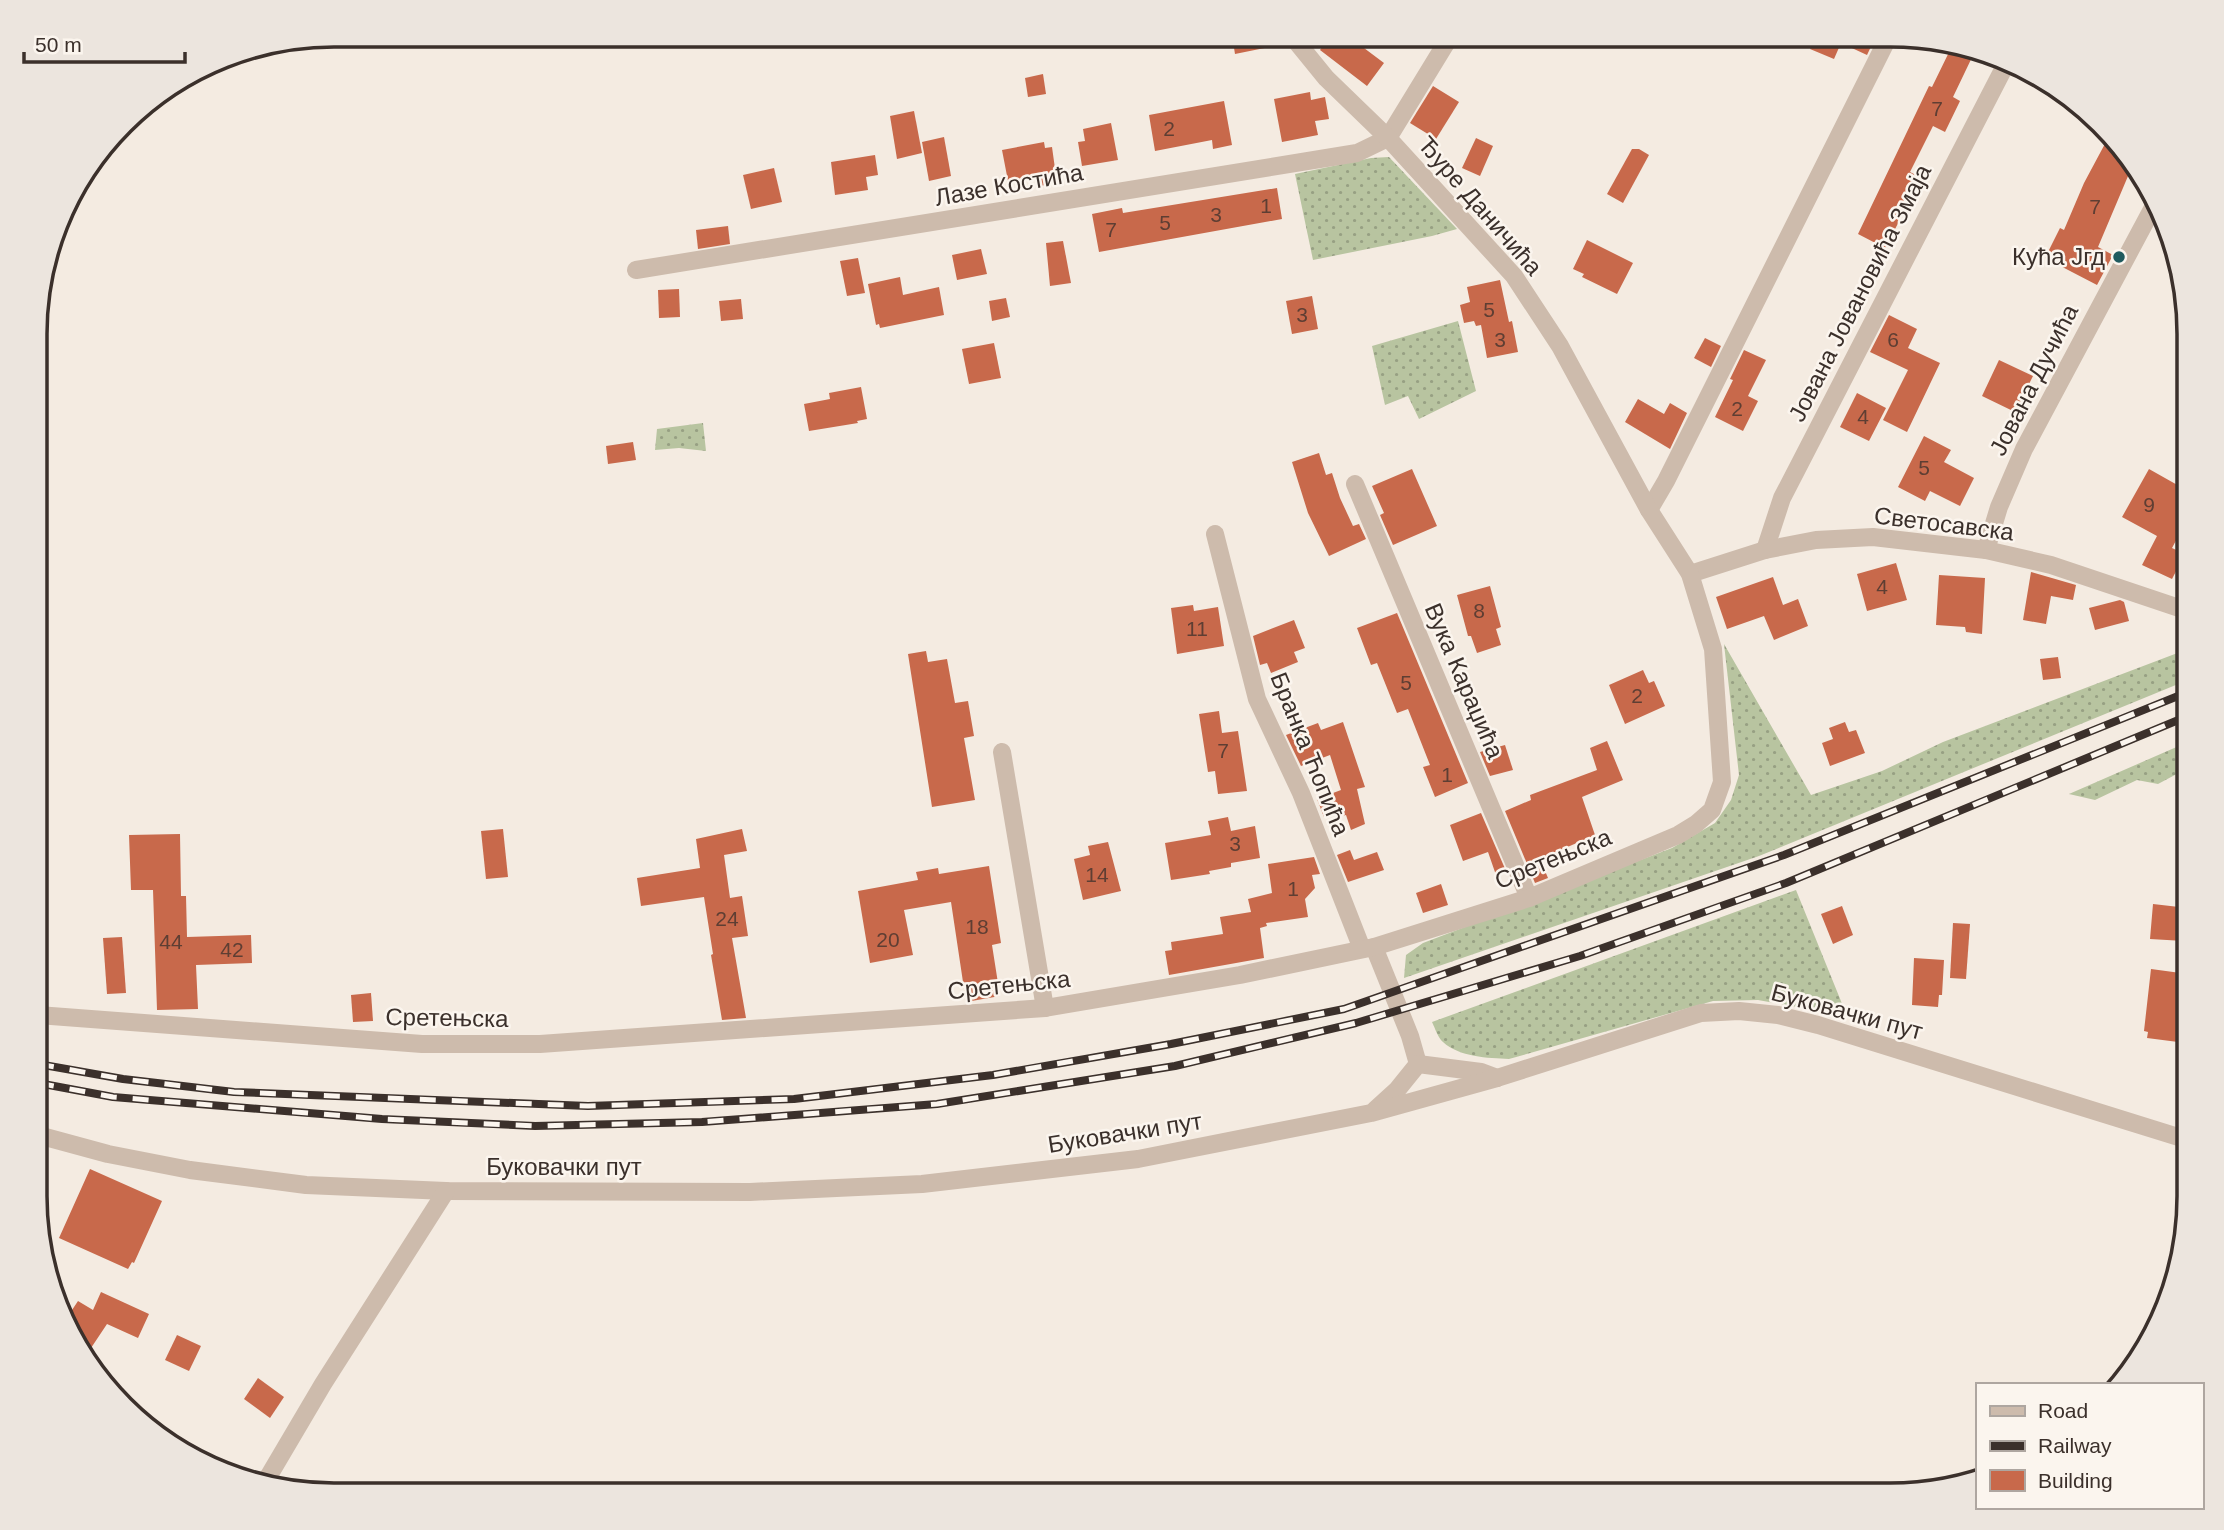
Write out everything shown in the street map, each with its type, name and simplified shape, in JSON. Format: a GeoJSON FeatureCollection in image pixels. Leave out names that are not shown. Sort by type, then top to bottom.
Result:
{"type":"FeatureCollection","features":[{"type":"Feature","properties":{"kind":"street","name":"Ђуре Даничића"},"geometry":{"type":"LineString","coordinates":[[1301,47],[1326,78],[1388,138],[1514,276],[1560,346],[1649,510],[1690,574]]}},
{"type":"Feature","properties":{"kind":"street"},"geometry":{"type":"LineString","coordinates":[[1388,138],[1444,47]]}},
{"type":"Feature","properties":{"kind":"street"},"geometry":{"type":"LineString","coordinates":[[1649,510],[1883,47]]}},
{"type":"Feature","properties":{"kind":"street","name":"Јована Јовановића Змаја"},"geometry":{"type":"LineString","coordinates":[[1765,550],[1783,498],[2003,70]]}},
{"type":"Feature","properties":{"kind":"street","name":"Лазе Костића"},"geometry":{"type":"LineString","coordinates":[[636,270],[859,236],[1357,153],[1388,138]]}},
{"type":"Feature","properties":{"kind":"street","name":"Јована Дучића"},"geometry":{"type":"LineString","coordinates":[[1986,550],[1999,508],[2024,449],[2150,213]]}},
{"type":"Feature","properties":{"kind":"street","name":"Вука Караџића"},"geometry":{"type":"LineString","coordinates":[[1355,484],[1529,898]]}},
{"type":"Feature","properties":{"kind":"street","name":"Бранка Ћопића"},"geometry":{"type":"LineString","coordinates":[[1215,534],[1257,699],[1410,1037],[1418,1064]]}},
{"type":"Feature","properties":{"kind":"street","name":"Светосавска"},"geometry":{"type":"LineString","coordinates":[[1690,574],[1765,550],[1816,540],[1872,537],[1986,550],[2052,565],[2177,604]]}},
{"type":"Feature","properties":{"kind":"street","name":"Сретењска"},"geometry":{"type":"LineString","coordinates":[[47,1017],[422,1044],[540,1044],[1045,1008],[1240,975],[1368,948],[1529,898],[1678,835],[1712,810],[1722,782],[1713,649],[1690,574]]}},
{"type":"Feature","properties":{"kind":"street"},"geometry":{"type":"LineString","coordinates":[[1002,752],[1045,1008]]}},
{"type":"Feature","properties":{"kind":"street","name":"Буковачки пут"},"geometry":{"type":"LineString","coordinates":[[47,1138],[108,1154],[190,1170],[306,1185],[446,1191],[750,1192],[922,1184],[1138,1159],[1371,1113],[1497,1078],[1701,1013],[1739,1011],[1818,1024],[2177,1137]]}},
{"type":"Feature","properties":{"kind":"street"},"geometry":{"type":"LineString","coordinates":[[1371,1113],[1397,1090],[1418,1064],[1481,1072],[1497,1078]]}},
{"type":"Feature","properties":{"kind":"street"},"geometry":{"type":"LineString","coordinates":[[269,1475],[323,1384],[446,1191]]}},
{"type":"Feature","properties":{"kind":"green space"},"geometry":{"type":"Polygon","coordinates":[[[1389,157],[1457,229],[1313,260],[1295,174],[1371,158],[1389,157]]]}},
{"type":"Feature","properties":{"kind":"green space"},"geometry":{"type":"Polygon","coordinates":[[[1458,321],[1476,391],[1419,419],[1408,396],[1385,405],[1372,346],[1458,321]]]}},
{"type":"Feature","properties":{"kind":"green space"},"geometry":{"type":"Polygon","coordinates":[[[703,423],[706,451],[679,448],[655,450],[657,429],[703,423]]]}},
{"type":"Feature","properties":{"kind":"green space"},"geometry":{"type":"Polygon","coordinates":[[[1724,644],[1811,795],[1882,771],[1943,742],[2177,653],[2177,685],[1759,856],[1404,978],[1406,955],[1423,943],[1672,848],[1715,823],[1731,800],[1739,775],[1724,644]]]}},
{"type":"Feature","properties":{"kind":"green space"},"geometry":{"type":"Polygon","coordinates":[[[2177,747],[2177,774],[2158,784],[2137,780],[2095,800],[2069,794],[2177,747]]]}},
{"type":"Feature","properties":{"kind":"green space"},"geometry":{"type":"Polygon","coordinates":[[[1796,890],[1847,1016],[1758,1000],[1713,1001],[1509,1059],[1474,1056],[1457,1051],[1441,1040],[1432,1022],[1796,890]]]}},
{"type":"Feature","properties":{"kind":"building"},"geometry":{"type":"Polygon","coordinates":[[[1234,47],[1269,47],[1235,54],[1234,47]]]}},
{"type":"Feature","properties":{"kind":"building"},"geometry":{"type":"Polygon","coordinates":[[[1322,47],[1363,47],[1384,63],[1367,86],[1320,50],[1322,47]]]}},
{"type":"Feature","properties":{"kind":"building"},"geometry":{"type":"Polygon","coordinates":[[[1811,47],[1839,47],[1834,59],[1810,49],[1811,47]]]}},
{"type":"Feature","properties":{"kind":"building"},"geometry":{"type":"Polygon","coordinates":[[[1850,47],[1871,47],[1867,55],[1850,47]]]}},
{"type":"Feature","properties":{"kind":"building"},"geometry":{"type":"Polygon","coordinates":[[[1948,54],[1971,59],[1953,97],[1960,101],[1945,132],[1933,126],[1910,172],[1922,178],[1885,248],[1858,234],[1929,86],[1932,87],[1948,54]]]}},
{"type":"Feature","properties":{"kind":"building"},"geometry":{"type":"Polygon","coordinates":[[[1043,74],[1046,94],[1028,97],[1025,78],[1043,74]]]}},
{"type":"Feature","properties":{"kind":"building"},"geometry":{"type":"Polygon","coordinates":[[[1433,86],[1459,102],[1436,139],[1410,123],[1433,86]]]}},
{"type":"Feature","properties":{"kind":"building"},"geometry":{"type":"Polygon","coordinates":[[[1310,92],[1311,100],[1325,97],[1329,119],[1315,121],[1318,135],[1282,142],[1274,99],[1310,92]]]}},
{"type":"Feature","properties":{"kind":"building"},"geometry":{"type":"Polygon","coordinates":[[[1224,101],[1232,145],[1213,149],[1212,140],[1155,151],[1149,115],[1224,101]]]}},
{"type":"Feature","properties":{"kind":"building"},"geometry":{"type":"Polygon","coordinates":[[[914,111],[922,153],[897,159],[890,116],[914,111]]]}},
{"type":"Feature","properties":{"kind":"building"},"geometry":{"type":"Polygon","coordinates":[[[1111,123],[1118,160],[1082,166],[1078,142],[1085,141],[1083,129],[1111,123]]]}},
{"type":"Feature","properties":{"kind":"building"},"geometry":{"type":"Polygon","coordinates":[[[944,137],[951,176],[929,181],[922,142],[944,137]]]}},
{"type":"Feature","properties":{"kind":"building"},"geometry":{"type":"Polygon","coordinates":[[[1476,138],[1493,146],[1480,176],[1462,168],[1476,138]]]}},
{"type":"Feature","properties":{"kind":"building"},"geometry":{"type":"Polygon","coordinates":[[[1044,142],[1045,148],[1052,147],[1057,183],[1040,186],[1038,176],[1008,181],[1002,150],[1044,142]]]}},
{"type":"Feature","properties":{"kind":"building"},"geometry":{"type":"Polygon","coordinates":[[[2105,144],[2128,175],[2098,247],[2113,255],[2097,285],[2045,258],[2060,228],[2064,230],[2084,183],[2105,144]]]}},
{"type":"Feature","properties":{"kind":"building"},"geometry":{"type":"Polygon","coordinates":[[[1632,149],[1639,149],[1649,155],[1623,203],[1607,194],[1632,149]]]}},
{"type":"Feature","properties":{"kind":"building"},"geometry":{"type":"Polygon","coordinates":[[[875,155],[878,175],[866,177],[868,190],[835,195],[831,162],[875,155]]]}},
{"type":"Feature","properties":{"kind":"building"},"geometry":{"type":"Polygon","coordinates":[[[774,168],[782,202],[751,209],[743,175],[774,168]]]}},
{"type":"Feature","properties":{"kind":"building"},"geometry":{"type":"Polygon","coordinates":[[[1277,188],[1282,219],[1099,252],[1092,214],[1122,208],[1123,213],[1277,188]]]}},
{"type":"Feature","properties":{"kind":"building"},"geometry":{"type":"Polygon","coordinates":[[[728,226],[730,244],[698,249],[696,230],[728,226]]]}},
{"type":"Feature","properties":{"kind":"building"},"geometry":{"type":"Polygon","coordinates":[[[1587,240],[1633,263],[1617,294],[1582,277],[1584,274],[1573,269],[1587,240]]]}},
{"type":"Feature","properties":{"kind":"building"},"geometry":{"type":"Polygon","coordinates":[[[1063,241],[1071,283],[1050,286],[1046,243],[1063,241]]]}},
{"type":"Feature","properties":{"kind":"building"},"geometry":{"type":"Polygon","coordinates":[[[981,249],[987,274],[957,280],[952,255],[981,249]]]}},
{"type":"Feature","properties":{"kind":"building"},"geometry":{"type":"Polygon","coordinates":[[[858,258],[865,293],[847,296],[840,261],[858,258]]]}},
{"type":"Feature","properties":{"kind":"building"},"geometry":{"type":"Polygon","coordinates":[[[900,277],[903,295],[939,287],[944,315],[880,328],[879,324],[876,325],[868,284],[900,277]]]}},
{"type":"Feature","properties":{"kind":"building"},"geometry":{"type":"Polygon","coordinates":[[[1500,280],[1518,352],[1487,358],[1481,325],[1476,326],[1474,321],[1464,323],[1460,305],[1470,302],[1467,287],[1500,280]]]}},
{"type":"Feature","properties":{"kind":"building"},"geometry":{"type":"Polygon","coordinates":[[[679,289],[680,317],[659,318],[658,290],[679,289]]]}},
{"type":"Feature","properties":{"kind":"building"},"geometry":{"type":"Polygon","coordinates":[[[1312,296],[1318,329],[1292,334],[1286,301],[1312,296]]]}},
{"type":"Feature","properties":{"kind":"building"},"geometry":{"type":"Polygon","coordinates":[[[1006,298],[1010,317],[992,321],[989,301],[1006,298]]]}},
{"type":"Feature","properties":{"kind":"building"},"geometry":{"type":"Polygon","coordinates":[[[741,299],[743,319],[721,321],[719,301],[741,299]]]}},
{"type":"Feature","properties":{"kind":"building"},"geometry":{"type":"Polygon","coordinates":[[[1889,315],[1917,329],[1908,348],[1940,363],[1907,432],[1883,420],[1908,370],[1870,352],[1889,315]]]}},
{"type":"Feature","properties":{"kind":"building"},"geometry":{"type":"Polygon","coordinates":[[[1705,338],[1721,346],[1711,367],[1694,358],[1705,338]]]}},
{"type":"Feature","properties":{"kind":"building"},"geometry":{"type":"Polygon","coordinates":[[[994,343],[1001,378],[969,384],[962,349],[994,343]]]}},
{"type":"Feature","properties":{"kind":"building"},"geometry":{"type":"Polygon","coordinates":[[[1744,350],[1766,360],[1748,396],[1758,401],[1743,431],[1715,417],[1744,350]]]}},
{"type":"Feature","properties":{"kind":"building"},"geometry":{"type":"Polygon","coordinates":[[[1999,360],[2033,376],[2015,412],[1982,396],[1999,360]]]}},
{"type":"Feature","properties":{"kind":"building"},"geometry":{"type":"Polygon","coordinates":[[[861,387],[867,419],[809,431],[804,404],[830,399],[829,393],[861,387]]]}},
{"type":"Feature","properties":{"kind":"building"},"geometry":{"type":"Polygon","coordinates":[[[1857,393],[1886,408],[1869,441],[1840,427],[1857,393]]]}},
{"type":"Feature","properties":{"kind":"building"},"geometry":{"type":"Polygon","coordinates":[[[1638,399],[1664,414],[1670,403],[1687,413],[1670,449],[1625,422],[1638,399]]]}},
{"type":"Feature","properties":{"kind":"building"},"geometry":{"type":"Polygon","coordinates":[[[1924,436],[1951,450],[1944,462],[1974,478],[1960,506],[1930,491],[1925,501],[1898,487],[1924,436]]]}},
{"type":"Feature","properties":{"kind":"building"},"geometry":{"type":"Polygon","coordinates":[[[633,442],[636,460],[608,464],[606,446],[633,442]]]}},
{"type":"Feature","properties":{"kind":"building"},"geometry":{"type":"Polygon","coordinates":[[[1319,453],[1326,475],[1332,473],[1353,526],[1359,524],[1366,539],[1329,556],[1308,513],[1292,462],[1319,453]]]}},
{"type":"Feature","properties":{"kind":"building"},"geometry":{"type":"Polygon","coordinates":[[[1412,469],[1437,526],[1393,545],[1380,515],[1384,513],[1372,486],[1412,469]]]}},
{"type":"Feature","properties":{"kind":"building"},"geometry":{"type":"Polygon","coordinates":[[[2149,469],[2177,485],[2177,539],[2172,548],[2177,550],[2177,569],[2172,579],[2142,565],[2157,536],[2122,517],[2149,469]]]}},
{"type":"Feature","properties":{"kind":"building"},"geometry":{"type":"Polygon","coordinates":[[[1896,563],[1907,600],[1867,611],[1857,574],[1896,563]]]}},
{"type":"Feature","properties":{"kind":"building"},"geometry":{"type":"Polygon","coordinates":[[[2031,572],[2076,585],[2073,600],[2051,596],[2046,624],[2023,620],[2031,572]]]}},
{"type":"Feature","properties":{"kind":"building"},"geometry":{"type":"Polygon","coordinates":[[[1939,575],[1985,578],[1982,634],[1966,632],[1965,627],[1936,625],[1939,575]]]}},
{"type":"Feature","properties":{"kind":"building"},"geometry":{"type":"Polygon","coordinates":[[[1773,577],[1783,605],[1798,599],[1808,626],[1774,640],[1764,616],[1727,629],[1716,597],[1773,577]]]}},
{"type":"Feature","properties":{"kind":"building"},"geometry":{"type":"Polygon","coordinates":[[[1490,586],[1501,627],[1496,629],[1501,645],[1477,653],[1471,636],[1468,636],[1457,595],[1490,586]]]}},
{"type":"Feature","properties":{"kind":"building"},"geometry":{"type":"Polygon","coordinates":[[[2120,600],[2124,602],[2129,621],[2095,630],[2089,608],[2120,600]]]}},
{"type":"Feature","properties":{"kind":"building"},"geometry":{"type":"Polygon","coordinates":[[[1193,605],[1194,611],[1218,607],[1224,646],[1177,654],[1171,608],[1193,605]]]}},
{"type":"Feature","properties":{"kind":"building"},"geometry":{"type":"Polygon","coordinates":[[[1397,613],[1468,783],[1435,797],[1423,767],[1430,765],[1408,709],[1397,713],[1377,663],[1371,665],[1357,628],[1397,613]]]}},
{"type":"Feature","properties":{"kind":"building"},"geometry":{"type":"Polygon","coordinates":[[[1294,620],[1305,648],[1294,652],[1298,662],[1271,673],[1267,663],[1260,665],[1253,636],[1294,620]]]}},
{"type":"Feature","properties":{"kind":"building"},"geometry":{"type":"Polygon","coordinates":[[[926,651],[928,662],[947,659],[955,703],[968,701],[974,736],[964,738],[975,800],[932,807],[908,654],[926,651]]]}},
{"type":"Feature","properties":{"kind":"building"},"geometry":{"type":"Polygon","coordinates":[[[2058,657],[2061,678],[2043,680],[2040,659],[2058,657]]]}},
{"type":"Feature","properties":{"kind":"building"},"geometry":{"type":"Polygon","coordinates":[[[1643,670],[1649,683],[1654,681],[1665,706],[1625,724],[1609,685],[1643,670]]]}},
{"type":"Feature","properties":{"kind":"building"},"geometry":{"type":"Polygon","coordinates":[[[1219,711],[1222,733],[1238,731],[1247,791],[1218,794],[1215,771],[1208,772],[1199,714],[1219,711]]]}},
{"type":"Feature","properties":{"kind":"building"},"geometry":{"type":"Polygon","coordinates":[[[1343,722],[1365,787],[1357,789],[1365,824],[1351,830],[1346,815],[1342,816],[1340,811],[1324,817],[1317,799],[1341,790],[1330,755],[1301,766],[1286,735],[1318,723],[1321,730],[1343,722]]]}},
{"type":"Feature","properties":{"kind":"building"},"geometry":{"type":"Polygon","coordinates":[[[1845,722],[1849,732],[1856,730],[1865,753],[1830,766],[1822,743],[1833,739],[1829,728],[1845,722]]]}},
{"type":"Feature","properties":{"kind":"building"},"geometry":{"type":"Polygon","coordinates":[[[1607,741],[1623,780],[1582,797],[1595,835],[1540,859],[1548,878],[1535,883],[1505,811],[1531,800],[1530,795],[1597,770],[1590,748],[1607,741]]]}},
{"type":"Feature","properties":{"kind":"building"},"geometry":{"type":"Polygon","coordinates":[[[1505,745],[1513,770],[1490,776],[1480,752],[1505,745]]]}},
{"type":"Feature","properties":{"kind":"building"},"geometry":{"type":"Polygon","coordinates":[[[1481,813],[1506,871],[1496,875],[1488,852],[1463,861],[1450,825],[1481,813]]]}},
{"type":"Feature","properties":{"kind":"building"},"geometry":{"type":"Polygon","coordinates":[[[1228,817],[1231,831],[1255,826],[1260,858],[1231,863],[1231,867],[1209,871],[1210,874],[1171,880],[1165,843],[1211,835],[1208,821],[1228,817]]]}},
{"type":"Feature","properties":{"kind":"building"},"geometry":{"type":"Polygon","coordinates":[[[503,829],[508,877],[486,879],[481,831],[503,829]]]}},
{"type":"Feature","properties":{"kind":"building"},"geometry":{"type":"Polygon","coordinates":[[[742,829],[747,851],[724,855],[730,898],[742,896],[748,936],[732,938],[746,1018],[722,1020],[704,897],[641,906],[637,878],[700,868],[696,839],[742,829]]]}},
{"type":"Feature","properties":{"kind":"building"},"geometry":{"type":"Polygon","coordinates":[[[180,834],[181,896],[186,896],[187,937],[251,935],[252,963],[196,965],[198,1009],[157,1010],[153,890],[131,890],[129,835],[180,834]]]}},
{"type":"Feature","properties":{"kind":"building"},"geometry":{"type":"Polygon","coordinates":[[[1108,842],[1121,891],[1083,900],[1074,859],[1090,855],[1088,846],[1108,842]]]}},
{"type":"Feature","properties":{"kind":"building"},"geometry":{"type":"Polygon","coordinates":[[[1350,850],[1354,860],[1377,852],[1384,870],[1348,882],[1337,855],[1350,850]]]}},
{"type":"Feature","properties":{"kind":"building"},"geometry":{"type":"Polygon","coordinates":[[[1314,857],[1320,874],[1312,875],[1315,888],[1305,899],[1308,917],[1266,923],[1267,926],[1260,928],[1264,958],[1169,975],[1165,951],[1172,950],[1171,942],[1223,934],[1220,917],[1251,912],[1248,899],[1272,893],[1268,864],[1314,857]]]}},
{"type":"Feature","properties":{"kind":"building"},"geometry":{"type":"Polygon","coordinates":[[[989,866],[1001,943],[992,945],[1000,996],[966,1002],[951,902],[904,910],[913,955],[870,963],[858,891],[918,880],[916,872],[938,868],[939,874],[989,866]]]}},
{"type":"Feature","properties":{"kind":"building"},"geometry":{"type":"Polygon","coordinates":[[[1441,884],[1448,905],[1423,913],[1416,893],[1441,884]]]}},
{"type":"Feature","properties":{"kind":"building"},"geometry":{"type":"Polygon","coordinates":[[[2153,904],[2177,907],[2177,941],[2150,939],[2153,904]]]}},
{"type":"Feature","properties":{"kind":"building"},"geometry":{"type":"Polygon","coordinates":[[[1842,906],[1853,935],[1833,944],[1821,914],[1842,906]]]}},
{"type":"Feature","properties":{"kind":"building"},"geometry":{"type":"Polygon","coordinates":[[[1953,923],[1970,924],[1966,979],[1950,978],[1953,923]]]}},
{"type":"Feature","properties":{"kind":"building"},"geometry":{"type":"Polygon","coordinates":[[[122,937],[126,993],[107,994],[103,938],[122,937]]]}},
{"type":"Feature","properties":{"kind":"building"},"geometry":{"type":"Polygon","coordinates":[[[1914,958],[1944,960],[1942,995],[1939,995],[1938,1007],[1912,1005],[1914,958]]]}},
{"type":"Feature","properties":{"kind":"building"},"geometry":{"type":"Polygon","coordinates":[[[2151,969],[2177,973],[2177,1042],[2147,1038],[2148,1032],[2144,1031],[2151,969]]]}},
{"type":"Feature","properties":{"kind":"building"},"geometry":{"type":"Polygon","coordinates":[[[371,993],[373,1021],[353,1022],[351,995],[371,993]]]}},
{"type":"Feature","properties":{"kind":"building"},"geometry":{"type":"Polygon","coordinates":[[[90,1169],[162,1201],[134,1263],[132,1262],[128,1269],[59,1238],[90,1169]]]}},
{"type":"Feature","properties":{"kind":"building"},"geometry":{"type":"Polygon","coordinates":[[[101,1292],[149,1314],[138,1338],[107,1324],[91,1348],[71,1311],[78,1301],[93,1310],[101,1292]]]}},
{"type":"Feature","properties":{"kind":"building"},"geometry":{"type":"Polygon","coordinates":[[[177,1335],[201,1346],[189,1371],[165,1360],[177,1335]]]}},
{"type":"Feature","properties":{"kind":"building"},"geometry":{"type":"Polygon","coordinates":[[[258,1378],[284,1397],[270,1418],[244,1399],[258,1378]]]}},
{"type":"Feature","properties":{"kind":"railway"},"geometry":{"type":"LineString","coordinates":[[47,1066],[123,1079],[234,1092],[588,1106],[794,1099],[993,1075],[1171,1044],[1344,1009],[1784,855],[2177,696]]}},
{"type":"Feature","properties":{"kind":"railway"},"geometry":{"type":"LineString","coordinates":[[47,1085],[113,1097],[382,1119],[535,1126],[702,1122],[937,1104],[1175,1066],[1356,1023],[1580,956],[1786,883],[2177,721]]}},
{"type":"Feature","properties":{"kind":"place","name":"Кућа Јгд"},"geometry":{"type":"Point","coordinates":[2119,257]}}]}
